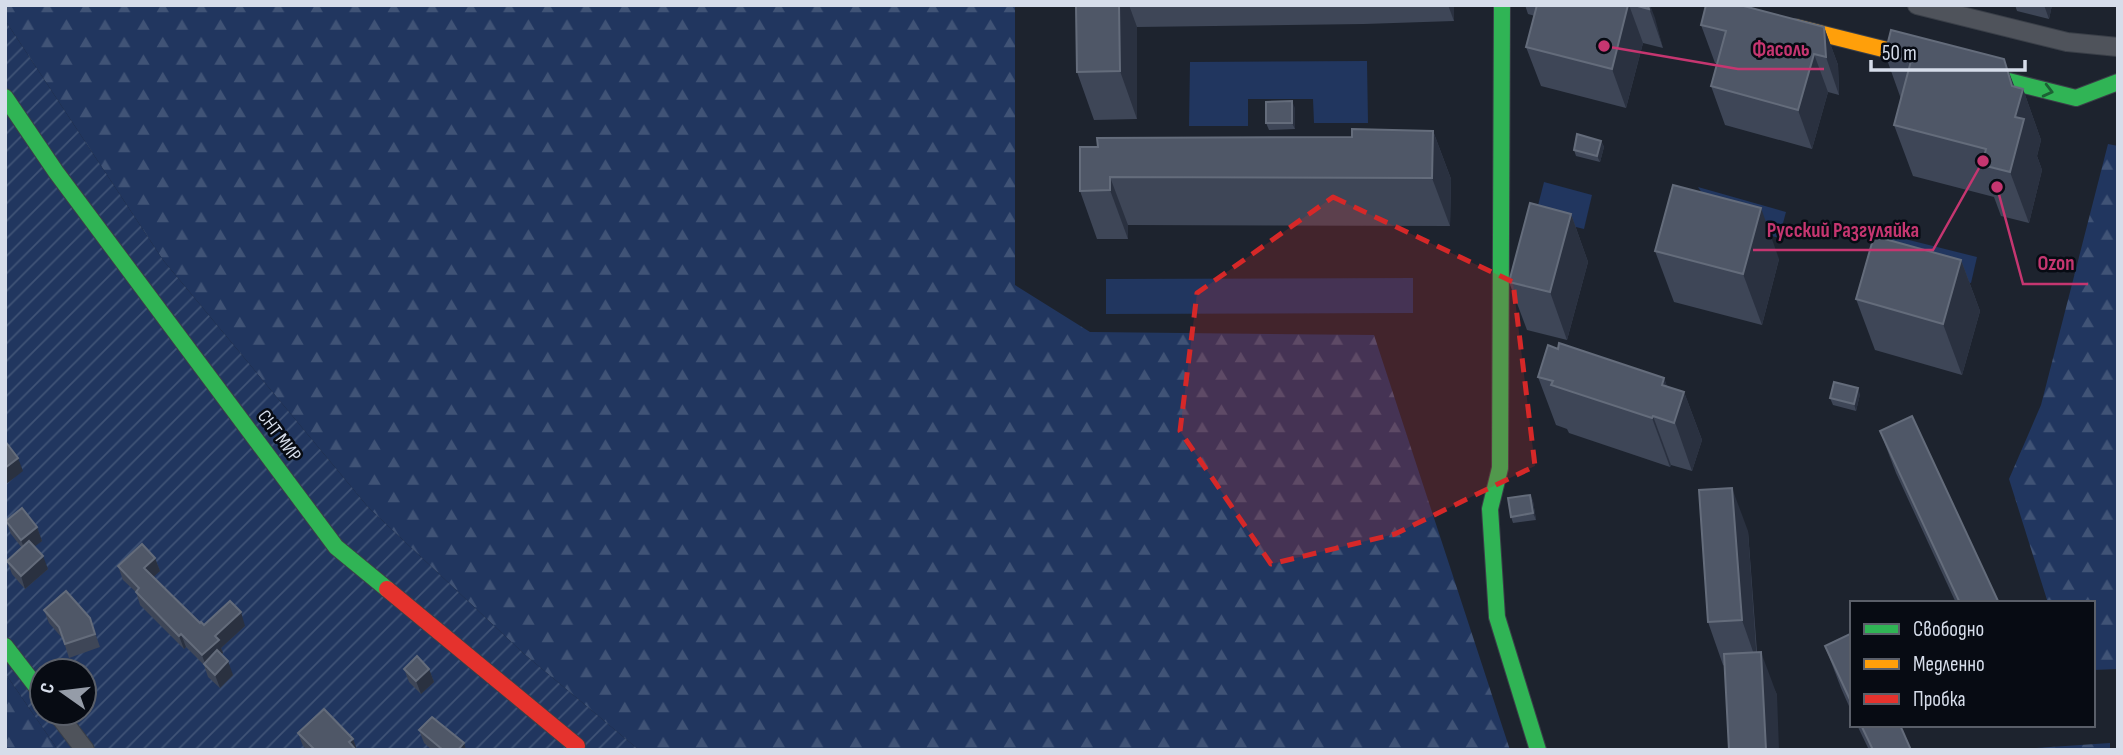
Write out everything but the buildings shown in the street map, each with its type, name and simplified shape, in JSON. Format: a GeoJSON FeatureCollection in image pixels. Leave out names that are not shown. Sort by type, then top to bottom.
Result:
{"type":"FeatureCollection","features":[{"type":"Feature","properties":{"kind":"street"},"geometry":{"type":"LineString","coordinates":[[1502,5],[1500,468],[1490,509],[1497,617],[1538,750]]}},
{"type":"Feature","properties":{"kind":"street"},"geometry":{"type":"LineString","coordinates":[[1917,5],[2067,42],[2118,47]]}},
{"type":"Feature","properties":{"kind":"street"},"geometry":{"type":"LineString","coordinates":[[1773,22],[1931,61]]}},
{"type":"Feature","properties":{"kind":"street"},"geometry":{"type":"LineString","coordinates":[[1971,71],[2076,98],[2118,82]]}},
{"type":"Feature","properties":{"kind":"street","name":"СНТ МИР"},"geometry":{"type":"LineString","coordinates":[[5,97],[56,172],[336,547],[577,746]]}},
{"type":"Feature","properties":{"kind":"street"},"geometry":{"type":"LineString","coordinates":[[5,646],[28,676]]}},
{"type":"Feature","properties":{"kind":"street"},"geometry":{"type":"LineString","coordinates":[[68,727],[85,750]]}},
{"type":"Feature","properties":{"kind":"highlighted area"},"geometry":{"type":"Polygon","coordinates":[[[1333,197],[1513,282],[1535,466],[1395,534],[1271,564],[1180,431],[1197,293],[1333,197]]]}},
{"type":"Feature","properties":{"kind":"green space"},"geometry":{"type":"Polygon","coordinates":[[[5,5],[1015,5],[1015,285],[1090,332],[1374,335],[1510,750],[639,750],[523,653],[368,507],[163,260],[5,20],[5,5]]]}},
{"type":"Feature","properties":{"kind":"green space"},"geometry":{"type":"Polygon","coordinates":[[[5,20],[163,260],[368,507],[523,653],[639,750],[58,750],[42,727],[98,727],[98,657],[28,657],[28,706],[5,673],[5,20]]]}},
{"type":"Feature","properties":{"kind":"green space"},"geometry":{"type":"Polygon","coordinates":[[[1367,61],[1368,123],[1314,123],[1313,99],[1248,99],[1248,126],[1189,126],[1190,62],[1367,61]]]}},
{"type":"Feature","properties":{"kind":"green space"},"geometry":{"type":"Polygon","coordinates":[[[2108,144],[2118,146],[2118,669],[2095,670],[2095,601],[2047,601],[2009,479],[2041,405],[2108,144]]]}},
{"type":"Feature","properties":{"kind":"green space"},"geometry":{"type":"Polygon","coordinates":[[[1544,182],[1592,195],[1584,229],[1535,217],[1544,182]]]}},
{"type":"Feature","properties":{"kind":"green space"},"geometry":{"type":"Polygon","coordinates":[[[1698,187],[1786,212],[1779,238],[1721,222],[1698,187]]]}},
{"type":"Feature","properties":{"kind":"green space"},"geometry":{"type":"Polygon","coordinates":[[[1881,233],[1977,257],[1971,283],[1893,264],[1877,248],[1881,233]]]}},
{"type":"Feature","properties":{"kind":"green space"},"geometry":{"type":"Polygon","coordinates":[[[1413,278],[1413,313],[1106,314],[1106,279],[1413,278]]]}},
{"type":"Feature","properties":{"kind":"green space"},"geometry":{"type":"Polygon","coordinates":[[[5,673],[28,706],[28,727],[42,727],[58,750],[5,750],[5,673]]]}},
{"type":"Feature","properties":{"kind":"green space"},"geometry":{"type":"Polygon","coordinates":[[[2110,743],[2110,750],[2008,750],[2110,743]]]}},
{"type":"Feature","properties":{"kind":"traffic: fast"},"geometry":{"type":"LineString","coordinates":[[1502,5],[1500,468],[1490,509],[1497,617],[1538,750]]}},
{"type":"Feature","properties":{"kind":"traffic: fast"},"geometry":{"type":"LineString","coordinates":[[1981,74],[2076,98],[2118,82]]}},
{"type":"Feature","properties":{"kind":"traffic: fast"},"geometry":{"type":"LineString","coordinates":[[5,97],[56,172],[336,547],[387,589]]}},
{"type":"Feature","properties":{"kind":"traffic: fast"},"geometry":{"type":"LineString","coordinates":[[5,646],[28,676]]}},
{"type":"Feature","properties":{"kind":"traffic: slow"},"geometry":{"type":"LineString","coordinates":[[1795,27],[1919,58]]}},
{"type":"Feature","properties":{"kind":"traffic: jam"},"geometry":{"type":"LineString","coordinates":[[387,589],[577,746]]}},
{"type":"Feature","properties":{"kind":"place","name":"Фасоль"},"geometry":{"type":"Point","coordinates":[1604,46]}},
{"type":"Feature","properties":{"kind":"place","name":"Русский Разгуляйка"},"geometry":{"type":"Point","coordinates":[1983,161]}},
{"type":"Feature","properties":{"kind":"place","name":"Ozon"},"geometry":{"type":"Point","coordinates":[1997,187]}}]}
